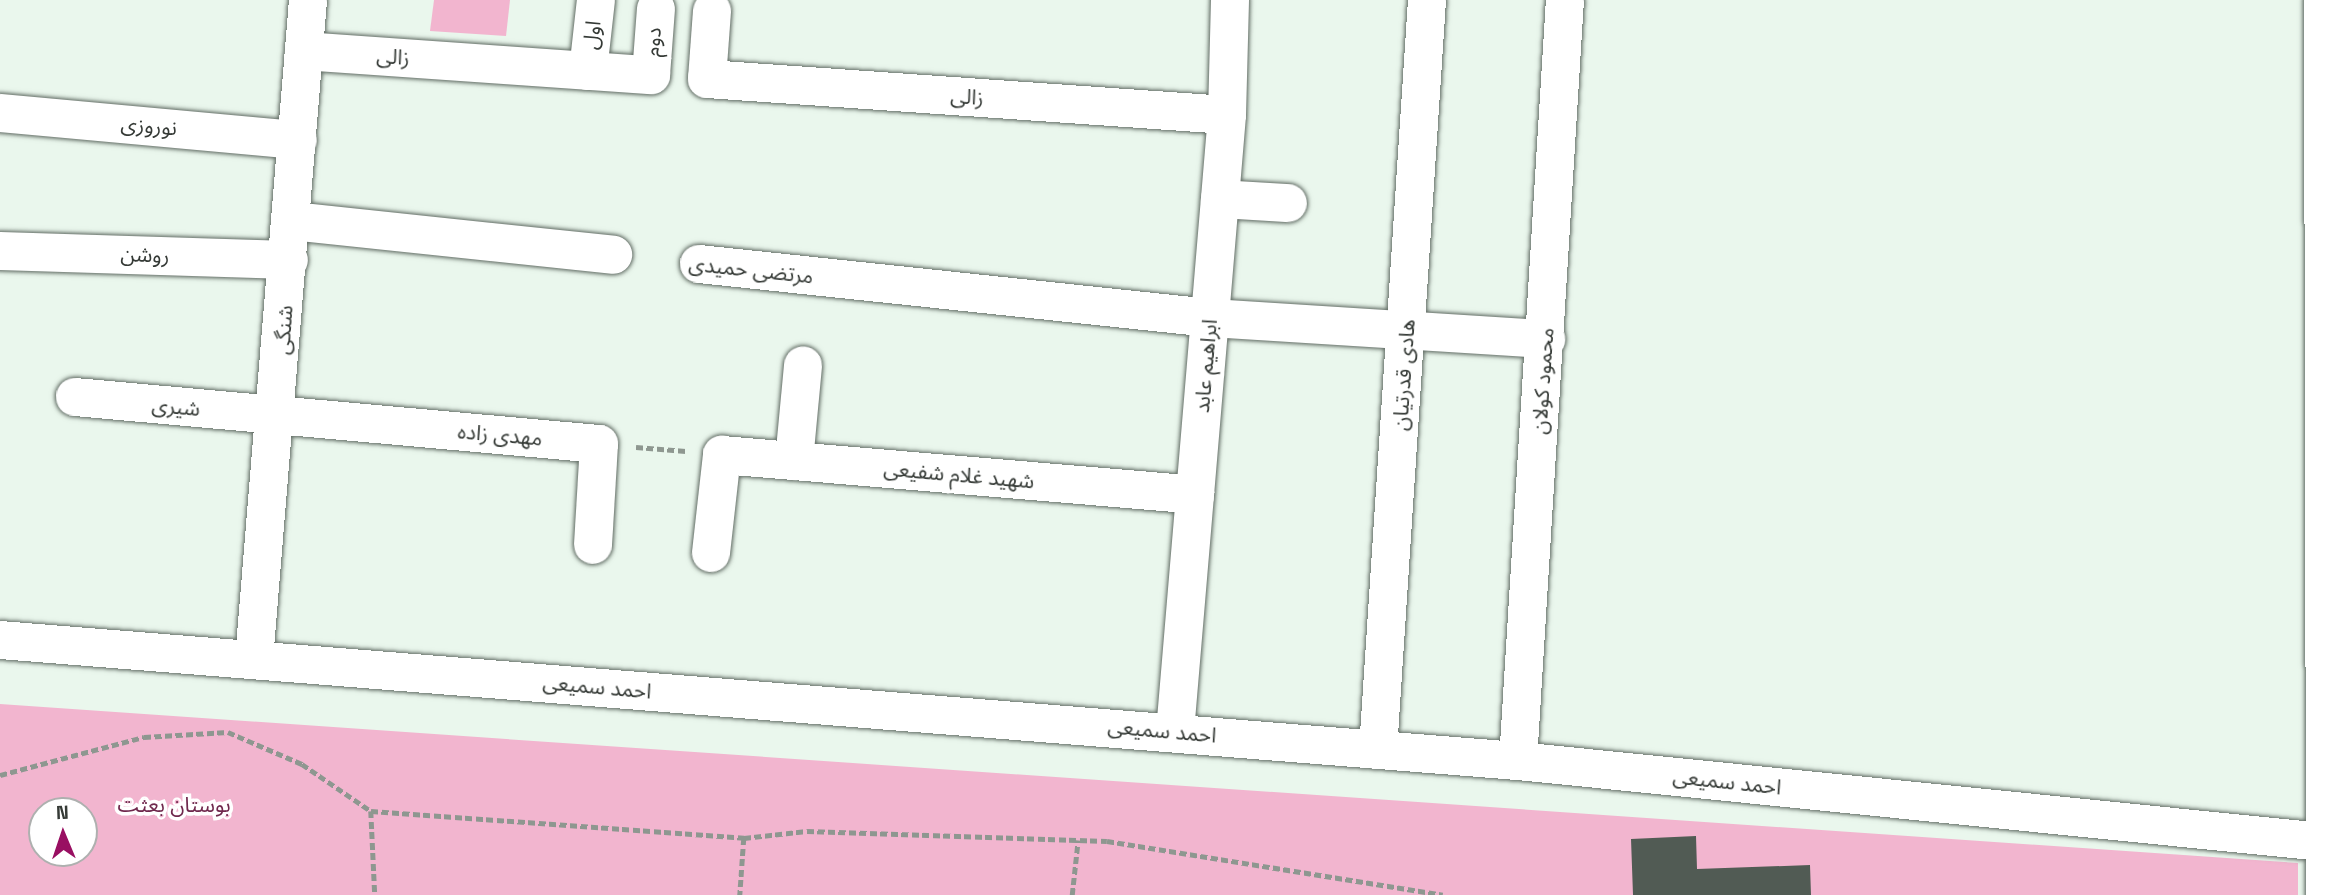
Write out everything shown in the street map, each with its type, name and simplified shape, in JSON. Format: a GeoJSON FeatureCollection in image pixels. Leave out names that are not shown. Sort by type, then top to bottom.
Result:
{"type":"FeatureCollection","features":[{"type":"Feature","properties":{"kind":"street","name":"شنگی"},"geometry":{"type":"LineString","coordinates":[[254,660],[278,416],[307,0]]}},
{"type":"Feature","properties":{"kind":"street","name":"اول"},"geometry":{"type":"LineString","coordinates":[[588,71],[596,0]]}},
{"type":"Feature","properties":{"kind":"street","name":"ابراهیم عابد"},"geometry":{"type":"LineString","coordinates":[[1175,732],[1227,116],[1230,0]]}},
{"type":"Feature","properties":{"kind":"street","name":"هادی قدرتیان"},"geometry":{"type":"LineString","coordinates":[[1378,750],[1408,330],[1427,0]]}},
{"type":"Feature","properties":{"kind":"street","name":"محمود کولان"},"geometry":{"type":"LineString","coordinates":[[1518,761],[1565,0]]}},
{"type":"Feature","properties":{"kind":"street"},"geometry":{"type":"LineString","coordinates":[[2323,0],[2325,895]]}},
{"type":"Feature","properties":{"kind":"street","name":"دوم"},"geometry":{"type":"LineString","coordinates":[[651,75],[656,9]]}},
{"type":"Feature","properties":{"kind":"street","name":"زالی"},"geometry":{"type":"LineString","coordinates":[[712,11],[707,79],[1227,116]]}},
{"type":"Feature","properties":{"kind":"street","name":"زالی"},"geometry":{"type":"LineString","coordinates":[[304,51],[651,75]]}},
{"type":"Feature","properties":{"kind":"street","name":"نوروزی"},"geometry":{"type":"LineString","coordinates":[[0,113],[298,140]]}},
{"type":"Feature","properties":{"kind":"street"},"geometry":{"type":"LineString","coordinates":[[1220,199],[1288,203]]}},
{"type":"Feature","properties":{"kind":"street"},"geometry":{"type":"LineString","coordinates":[[292,221],[613,255]]}},
{"type":"Feature","properties":{"kind":"street","name":"روشن"},"geometry":{"type":"LineString","coordinates":[[0,251],[289,260]]}},
{"type":"Feature","properties":{"kind":"street","name":"مرتضی حمیدی"},"geometry":{"type":"LineString","coordinates":[[699,264],[1210,318],[1546,339]]}},
{"type":"Feature","properties":{"kind":"street"},"geometry":{"type":"LineString","coordinates":[[794,461],[803,365]]}},
{"type":"Feature","properties":{"kind":"street","name":"شیری"},"geometry":{"type":"LineString","coordinates":[[75,397],[278,416]]}},
{"type":"Feature","properties":{"kind":"street","name":"مهدی زاده"},"geometry":{"type":"LineString","coordinates":[[278,416],[599,444]]}},
{"type":"Feature","properties":{"kind":"street"},"geometry":{"type":"LineString","coordinates":[[593,545],[599,444]]}},
{"type":"Feature","properties":{"kind":"street"},"geometry":{"type":"LineString","coordinates":[[710,553],[722,454]]}},
{"type":"Feature","properties":{"kind":"street","name":"شهید غلام شفیعی"},"geometry":{"type":"LineString","coordinates":[[722,454],[1195,495]]}},
{"type":"Feature","properties":{"kind":"street","name":"احمد سمیعی"},"geometry":{"type":"LineString","coordinates":[[0,640],[1518,761],[2323,842]]}},
{"type":"Feature","properties":{"kind":"path"},"geometry":{"type":"LineString","coordinates":[[599,444],[722,454]]}},
{"type":"Feature","properties":{"kind":"path"},"geometry":{"type":"LineString","coordinates":[[0,775],[144,737],[228,732],[302,764],[371,811],[744,838],[807,831],[1078,840],[1443,895]]}},
{"type":"Feature","properties":{"kind":"path"},"geometry":{"type":"LineString","coordinates":[[371,811],[375,895]]}},
{"type":"Feature","properties":{"kind":"path"},"geometry":{"type":"LineString","coordinates":[[740,895],[744,838]]}},
{"type":"Feature","properties":{"kind":"path"},"geometry":{"type":"LineString","coordinates":[[1072,895],[1078,840]]}},
{"type":"Feature","properties":{"kind":"green space"},"geometry":{"type":"Polygon","coordinates":[[[434,0],[510,0],[506,36],[430,31],[434,0]]]}},
{"type":"Feature","properties":{"kind":"green space","name":"بوستان بعثت"},"geometry":{"type":"Polygon","coordinates":[[[0,704],[2298,863],[2298,895],[0,895],[0,704]]]}},
{"type":"Feature","properties":{"kind":"building"},"geometry":{"type":"Polygon","coordinates":[[[1696,836],[1697,869],[1810,865],[1811,895],[1633,895],[1631,839],[1696,836]]]}}]}
